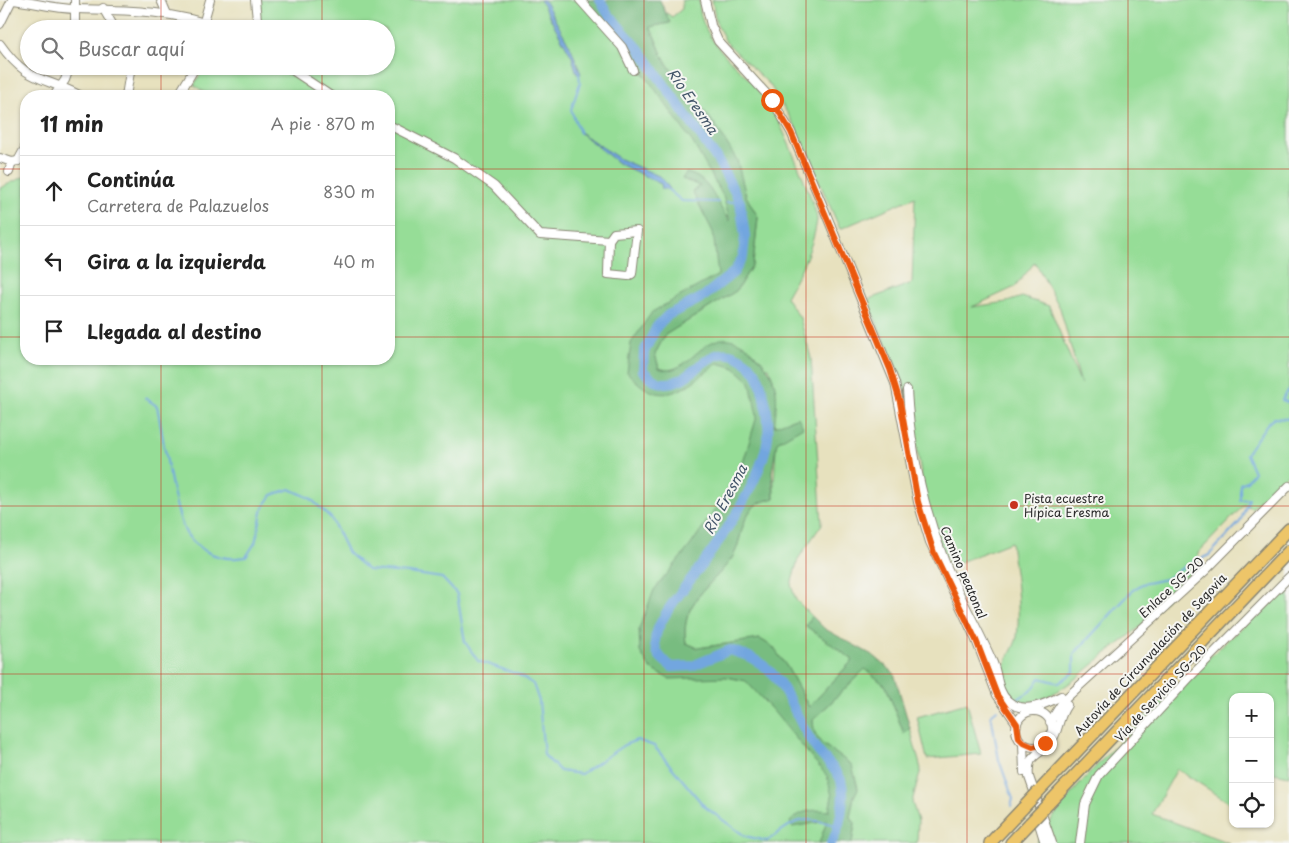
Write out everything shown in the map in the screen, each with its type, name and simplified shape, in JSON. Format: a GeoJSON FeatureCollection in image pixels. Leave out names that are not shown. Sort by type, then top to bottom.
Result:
{"type":"FeatureCollection","features":[{"type":"Feature","properties":{"kind":"highway","name":"Autovía de Circunvalación de Segovia"},"geometry":{"type":"LineString","coordinates":[[990,843],[1289,529]]}},
{"type":"Feature","properties":{"kind":"highway"},"geometry":{"type":"LineString","coordinates":[[1012,843],[1289,551]]}},
{"type":"Feature","properties":{"kind":"street"},"geometry":{"type":"LineString","coordinates":[[0,24],[12,0],[75,9],[103,8],[168,14],[198,20]]}},
{"type":"Feature","properties":{"kind":"street"},"geometry":{"type":"LineString","coordinates":[[75,0],[75,20]]}},
{"type":"Feature","properties":{"kind":"street"},"geometry":{"type":"LineString","coordinates":[[161,0],[168,14]]}},
{"type":"Feature","properties":{"kind":"street"},"geometry":{"type":"LineString","coordinates":[[205,20],[210,0]]}},
{"type":"Feature","properties":{"kind":"street"},"geometry":{"type":"LineString","coordinates":[[255,0],[257,20]]}},
{"type":"Feature","properties":{"kind":"street"},"geometry":{"type":"LineString","coordinates":[[580,0],[622,47],[633,70]]}},
{"type":"Feature","properties":{"kind":"street"},"geometry":{"type":"LineString","coordinates":[[706,4],[714,34],[723,48],[772,100],[791,132],[822,204],[895,383],[918,502],[930,542],[976,640],[997,695],[1017,724],[1017,735],[1024,743],[1036,746],[1045,743],[1050,737],[1050,722],[1046,716],[1038,712],[1025,714],[1006,708]]}},
{"type":"Feature","properties":{"kind":"street"},"geometry":{"type":"LineString","coordinates":[[103,8],[109,20]]}},
{"type":"Feature","properties":{"kind":"street"},"geometry":{"type":"LineString","coordinates":[[0,44],[8,56],[20,67]]}},
{"type":"Feature","properties":{"kind":"street"},"geometry":{"type":"LineString","coordinates":[[31,75],[69,90]]}},
{"type":"Feature","properties":{"kind":"street"},"geometry":{"type":"LineString","coordinates":[[58,90],[66,75]]}},
{"type":"Feature","properties":{"kind":"street"},"geometry":{"type":"LineString","coordinates":[[127,90],[129,75]]}},
{"type":"Feature","properties":{"kind":"street"},"geometry":{"type":"LineString","coordinates":[[182,90],[191,75]]}},
{"type":"Feature","properties":{"kind":"street"},"geometry":{"type":"LineString","coordinates":[[300,75],[322,90]]}},
{"type":"Feature","properties":{"kind":"street"},"geometry":{"type":"LineString","coordinates":[[395,128],[454,158],[494,186],[540,235],[608,240]]}},
{"type":"Feature","properties":{"kind":"street"},"geometry":{"type":"LineString","coordinates":[[9,172],[20,155]]}},
{"type":"Feature","properties":{"kind":"street"},"geometry":{"type":"LineString","coordinates":[[0,158],[20,163]]}},
{"type":"Feature","properties":{"kind":"street"},"geometry":{"type":"LineString","coordinates":[[637,231],[632,274],[628,276],[608,274],[608,240],[614,233],[637,231]]}},
{"type":"Feature","properties":{"kind":"street","name":"Camino peatonal"},"geometry":{"type":"LineString","coordinates":[[907,390],[918,472],[928,516],[951,576],[993,664],[1003,695],[1008,702],[1024,708],[1064,700]]}},
{"type":"Feature","properties":{"kind":"street","name":"Enlace SG-20"},"geometry":{"type":"LineString","coordinates":[[1050,722],[1064,700],[1206,570],[1289,486]]}},
{"type":"Feature","properties":{"kind":"street","name":"Vía de Servicio SG-20"},"geometry":{"type":"LineString","coordinates":[[1080,843],[1085,804],[1099,775],[1179,688],[1289,577]]}},
{"type":"Feature","properties":{"kind":"street"},"geometry":{"type":"LineString","coordinates":[[1052,843],[1029,777],[1028,769],[1034,756],[1053,739],[1064,700]]}},
{"type":"Feature","properties":{"kind":"street","name":"Enlace SG-20"},"geometry":{"type":"LineString","coordinates":[[1038,712],[1064,700]]}},
{"type":"Feature","properties":{"kind":"street"},"geometry":{"type":"LineString","coordinates":[[1017,724],[1025,714]]}},
{"type":"Feature","properties":{"kind":"street"},"geometry":{"type":"LineString","coordinates":[[1024,743],[1024,776],[1045,843]]}},
{"type":"Feature","properties":{"kind":"street"},"geometry":{"type":"LineString","coordinates":[[1024,763],[1036,746]]}},
{"type":"Feature","properties":{"kind":"green space"},"geometry":{"type":"Polygon","coordinates":[[[258,0],[600,0],[717,159],[743,257],[651,341],[658,382],[702,363],[745,361],[769,428],[658,656],[730,650],[841,779],[831,843],[0,843],[0,188],[20,178],[20,365],[395,365],[395,90],[201,90],[194,85],[200,75],[395,75],[395,20],[259,20],[258,0]]]}},
{"type":"Feature","properties":{"kind":"green space"},"geometry":{"type":"Polygon","coordinates":[[[584,0],[660,0],[670,23],[650,27],[665,61],[716,126],[737,160],[746,196],[758,217],[753,264],[736,291],[665,335],[655,354],[659,368],[671,369],[682,365],[702,348],[714,341],[726,339],[741,343],[765,365],[774,381],[776,406],[774,426],[798,417],[803,427],[777,442],[772,472],[774,498],[758,504],[751,510],[744,523],[732,558],[692,606],[687,617],[685,629],[686,643],[698,648],[760,639],[773,647],[787,667],[809,707],[853,660],[806,626],[812,616],[825,629],[874,656],[894,673],[910,728],[904,734],[886,686],[865,669],[813,720],[814,731],[820,742],[852,765],[858,789],[854,796],[850,817],[855,823],[852,843],[819,843],[827,821],[792,827],[790,822],[798,815],[813,810],[829,811],[832,796],[827,776],[746,681],[726,677],[669,679],[650,668],[640,652],[639,629],[654,590],[690,546],[740,473],[757,416],[750,382],[735,368],[718,363],[684,388],[663,394],[652,391],[640,384],[627,372],[631,343],[652,312],[718,275],[713,232],[692,191],[700,186],[682,179],[686,173],[701,180],[707,186],[730,221],[723,196],[693,143],[623,44],[584,0]]]}},
{"type":"Feature","properties":{"kind":"green space"},"geometry":{"type":"Polygon","coordinates":[[[682,0],[699,0],[705,27],[712,39],[772,107],[798,165],[816,212],[817,220],[809,251],[786,297],[800,318],[811,358],[822,524],[798,559],[791,585],[796,600],[812,616],[806,626],[853,660],[809,707],[787,667],[773,647],[760,639],[698,648],[686,643],[685,629],[687,617],[692,606],[732,558],[744,523],[751,510],[758,504],[774,498],[776,441],[774,424],[775,390],[769,368],[713,342],[687,362],[674,369],[659,368],[655,354],[665,335],[736,291],[753,264],[758,218],[746,196],[736,160],[716,126],[665,61],[650,26],[670,23],[665,12],[672,17],[682,9],[682,0]]]}},
{"type":"Feature","properties":{"kind":"green space"},"geometry":{"type":"Polygon","coordinates":[[[712,0],[1289,0],[1289,473],[1252,508],[1244,505],[1198,553],[1198,563],[1140,627],[1082,674],[1053,694],[1024,703],[1012,699],[1003,687],[1001,681],[1002,674],[1017,637],[1018,625],[1017,590],[1011,542],[950,566],[928,516],[914,430],[899,374],[867,300],[912,283],[915,197],[840,229],[794,124],[770,85],[726,42],[716,22],[712,0]],[[1035,262],[1015,287],[972,307],[1007,302],[1022,297],[1049,306],[1081,384],[1060,308],[1035,262]]]}},
{"type":"Feature","properties":{"kind":"green space"},"geometry":{"type":"Polygon","coordinates":[[[1289,583],[1289,776],[1274,773],[1274,693],[1229,693],[1229,802],[1177,769],[1152,814],[1229,843],[1036,843],[1081,782],[1152,711],[1289,583]]]}},
{"type":"Feature","properties":{"kind":"green space"},"geometry":{"type":"Polygon","coordinates":[[[865,669],[886,686],[904,734],[910,728],[921,769],[912,802],[918,821],[917,843],[852,843],[855,823],[850,817],[854,796],[858,788],[852,766],[820,742],[814,731],[813,720],[865,669]]]}},
{"type":"Feature","properties":{"kind":"green space"},"geometry":{"type":"Polygon","coordinates":[[[967,703],[981,754],[927,759],[917,717],[967,703]]]}},
{"type":"Feature","properties":{"kind":"water"},"geometry":{"type":"Polygon","coordinates":[[[540,0],[544,0],[571,48],[581,74],[577,74],[572,57],[540,0]]]}},
{"type":"Feature","properties":{"kind":"water"},"geometry":{"type":"Polygon","coordinates":[[[578,131],[620,159],[661,177],[670,189],[662,189],[661,184],[618,163],[578,131]]]}},
{"type":"Feature","properties":{"kind":"waterway","name":"Río Eresma"},"geometry":{"type":"LineString","coordinates":[[600,0],[608,14],[639,49],[717,159],[740,202],[745,236],[743,257],[734,272],[703,297],[668,315],[657,326],[644,352],[643,371],[658,382],[671,383],[682,379],[710,358],[721,354],[732,355],[746,362],[757,375],[765,401],[768,422],[767,443],[756,476],[737,512],[715,546],[664,617],[656,636],[656,648],[660,657],[672,667],[692,666],[730,650],[752,658],[775,677],[790,700],[808,736],[841,780],[843,795],[841,813],[837,830],[831,843]]}},
{"type":"Feature","properties":{"kind":"waterway"},"geometry":{"type":"LineString","coordinates":[[579,73],[580,83],[571,110],[580,133]]}},
{"type":"Feature","properties":{"kind":"waterway"},"geometry":{"type":"LineString","coordinates":[[666,188],[682,201],[718,202]]}},
{"type":"Feature","properties":{"kind":"waterway"},"geometry":{"type":"LineString","coordinates":[[727,202],[740,202]]}},
{"type":"Feature","properties":{"kind":"waterway"},"geometry":{"type":"LineString","coordinates":[[1289,392],[1282,400],[1289,403]]}},
{"type":"Feature","properties":{"kind":"waterway"},"geometry":{"type":"LineString","coordinates":[[145,398],[157,406],[178,513],[183,527],[194,542],[214,555],[229,558],[246,557],[255,543],[263,508],[272,495],[290,489],[310,498],[331,518],[348,553],[368,570],[442,578],[457,594],[465,642],[478,661],[517,674],[533,684],[539,701],[544,755],[560,771],[581,774],[624,745],[637,740],[654,746],[705,807],[745,836],[767,841],[793,823],[806,820],[837,825]]}},
{"type":"Feature","properties":{"kind":"waterway"},"geometry":{"type":"LineString","coordinates":[[1013,702],[1032,690],[1040,678],[1059,683],[1074,672],[1074,654],[1133,590],[1142,584],[1166,579],[1184,567],[1209,555],[1240,522],[1249,499],[1240,500],[1240,484],[1247,481],[1254,472],[1246,454],[1267,424],[1274,418],[1288,419],[1289,416]]}},
{"type":"Feature","properties":{"kind":"waterway"},"geometry":{"type":"LineString","coordinates":[[997,710],[991,715],[999,760],[1013,799],[1011,806]]}},
{"type":"Feature","properties":{"kind":"place","name":"Pista ecuestre Hípica Eresma"},"geometry":{"type":"Point","coordinates":[1014,505]}},
{"type":"Feature","properties":{"kind":"route"},"geometry":{"type":"LineString","coordinates":[[772,100],[791,132],[890,369],[900,402],[918,502],[934,553],[976,640],[997,695],[1017,724],[1016,732],[1019,738],[1026,745],[1033,747],[1045,743]]}}]}
